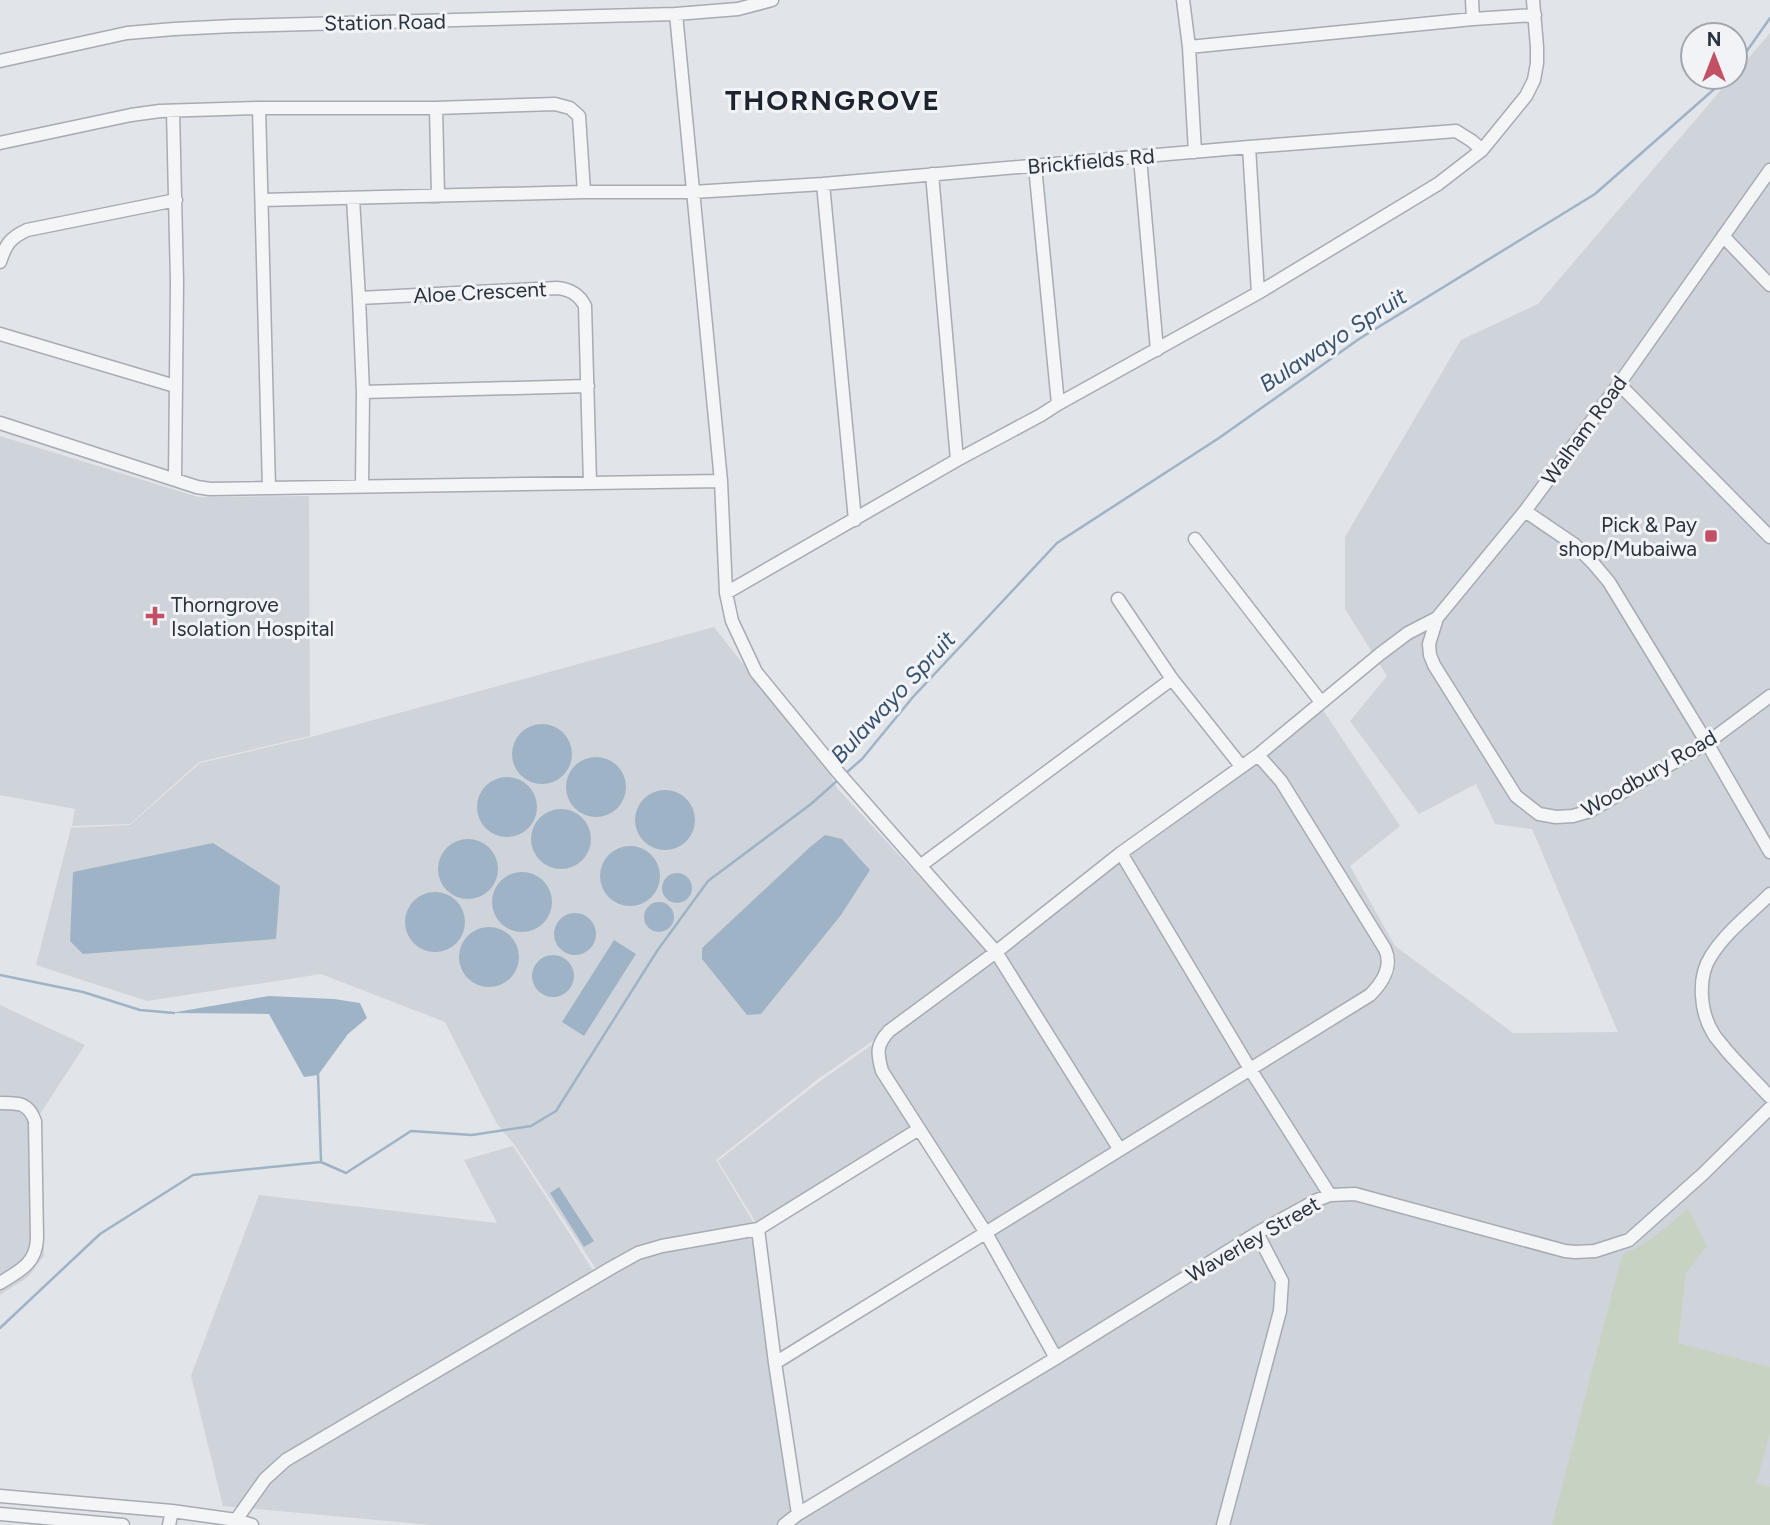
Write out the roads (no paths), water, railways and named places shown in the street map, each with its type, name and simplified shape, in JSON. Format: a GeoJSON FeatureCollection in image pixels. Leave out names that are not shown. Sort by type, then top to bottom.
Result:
{"type":"FeatureCollection","features":[{"type":"Feature","properties":{"kind":"street","name":"Station Road"},"geometry":{"type":"LineString","coordinates":[[0,61],[127,33],[174,29],[676,15],[738,9],[772,0]]}},
{"type":"Feature","properties":{"kind":"street"},"geometry":{"type":"LineString","coordinates":[[1183,0],[1189,47],[1195,152]]}},
{"type":"Feature","properties":{"kind":"street"},"geometry":{"type":"LineString","coordinates":[[1472,0],[1473,19]]}},
{"type":"Feature","properties":{"kind":"street"},"geometry":{"type":"LineString","coordinates":[[726,593],[957,460],[1258,293],[1438,184],[1482,150],[1526,96],[1538,63],[1533,0]]}},
{"type":"Feature","properties":{"kind":"street"},"geometry":{"type":"LineString","coordinates":[[676,15],[721,481],[726,593],[732,621],[756,672],[836,770],[996,952],[1120,1150]]}},
{"type":"Feature","properties":{"kind":"street"},"geometry":{"type":"LineString","coordinates":[[1189,47],[1535,15]]}},
{"type":"Feature","properties":{"kind":"street"},"geometry":{"type":"LineString","coordinates":[[0,143],[131,115],[173,111],[555,104],[570,108],[579,116],[584,192]]}},
{"type":"Feature","properties":{"kind":"street"},"geometry":{"type":"LineString","coordinates":[[259,108],[269,488]]}},
{"type":"Feature","properties":{"kind":"street"},"geometry":{"type":"LineString","coordinates":[[436,108],[438,196]]}},
{"type":"Feature","properties":{"kind":"street"},"geometry":{"type":"LineString","coordinates":[[173,111],[177,282],[175,480]]}},
{"type":"Feature","properties":{"kind":"street","name":"Brickfields Rd"},"geometry":{"type":"LineString","coordinates":[[261,200],[693,192],[823,184],[1456,131],[1482,150]]}},
{"type":"Feature","properties":{"kind":"street"},"geometry":{"type":"LineString","coordinates":[[1248,147],[1258,293]]}},
{"type":"Feature","properties":{"kind":"street"},"geometry":{"type":"LineString","coordinates":[[1140,158],[1157,350]]}},
{"type":"Feature","properties":{"kind":"street"},"geometry":{"type":"LineString","coordinates":[[1035,166],[1058,404]]}},
{"type":"Feature","properties":{"kind":"street","name":"Walham Road"},"geometry":{"type":"LineString","coordinates":[[1437,618],[1525,511],[1619,384],[1770,170]]}},
{"type":"Feature","properties":{"kind":"street"},"geometry":{"type":"LineString","coordinates":[[932,174],[957,460]]}},
{"type":"Feature","properties":{"kind":"street"},"geometry":{"type":"LineString","coordinates":[[823,184],[855,520]]}},
{"type":"Feature","properties":{"kind":"street"},"geometry":{"type":"LineString","coordinates":[[353,199],[363,391],[362,486]]}},
{"type":"Feature","properties":{"kind":"street"},"geometry":{"type":"LineString","coordinates":[[0,262],[13,237],[27,230],[176,200]]}},
{"type":"Feature","properties":{"kind":"street"},"geometry":{"type":"LineString","coordinates":[[1723,236],[1770,285]]}},
{"type":"Feature","properties":{"kind":"street","name":"Aloe Crescent"},"geometry":{"type":"LineString","coordinates":[[359,298],[566,288],[580,298],[585,306],[590,483]]}},
{"type":"Feature","properties":{"kind":"street"},"geometry":{"type":"LineString","coordinates":[[0,334],[175,386]]}},
{"type":"Feature","properties":{"kind":"street"},"geometry":{"type":"LineString","coordinates":[[1619,384],[1770,537]]}},
{"type":"Feature","properties":{"kind":"street"},"geometry":{"type":"LineString","coordinates":[[363,391],[588,386]]}},
{"type":"Feature","properties":{"kind":"street"},"geometry":{"type":"LineString","coordinates":[[0,423],[210,489],[721,481]]}},
{"type":"Feature","properties":{"kind":"street"},"geometry":{"type":"LineString","coordinates":[[1525,511],[1575,545],[1609,582],[1770,852]]}},
{"type":"Feature","properties":{"kind":"street"},"geometry":{"type":"LineString","coordinates":[[1195,539],[1321,702]]}},
{"type":"Feature","properties":{"kind":"street"},"geometry":{"type":"LineString","coordinates":[[1118,599],[1172,679],[1241,766]]}},
{"type":"Feature","properties":{"kind":"street"},"geometry":{"type":"LineString","coordinates":[[1056,1358],[986,1233],[882,1071],[878,1049],[881,1040],[889,1031],[996,952],[1121,853],[1258,755],[1408,633],[1437,618]]}},
{"type":"Feature","properties":{"kind":"street","name":"Woodbury Road"},"geometry":{"type":"LineString","coordinates":[[1437,618],[1429,644],[1434,666],[1516,796],[1539,814],[1556,817],[1590,811],[1707,743],[1770,696]]}},
{"type":"Feature","properties":{"kind":"street"},"geometry":{"type":"LineString","coordinates":[[920,866],[1172,679]]}},
{"type":"Feature","properties":{"kind":"street"},"geometry":{"type":"LineString","coordinates":[[775,1363],[1370,995],[1381,981],[1388,964],[1388,956],[1281,781],[1258,755]]}},
{"type":"Feature","properties":{"kind":"street"},"geometry":{"type":"LineString","coordinates":[[1121,853],[1250,1069],[1330,1195]]}},
{"type":"Feature","properties":{"kind":"street"},"geometry":{"type":"LineString","coordinates":[[1770,894],[1721,942],[1709,958],[1702,987],[1706,1016],[1713,1033],[1770,1097]]}},
{"type":"Feature","properties":{"kind":"street"},"geometry":{"type":"LineString","coordinates":[[0,1103],[24,1106],[31,1111],[35,1121],[37,1247],[30,1262],[0,1283]]}},
{"type":"Feature","properties":{"kind":"street","name":"Waverley Street"},"geometry":{"type":"LineString","coordinates":[[784,1525],[1257,1233],[1317,1200],[1330,1195],[1355,1194],[1565,1251],[1595,1251],[1629,1240],[1703,1174],[1770,1108]]}},
{"type":"Feature","properties":{"kind":"street"},"geometry":{"type":"LineString","coordinates":[[236,1520],[265,1479],[286,1460],[611,1268],[638,1253],[662,1246],[758,1229],[919,1129]]}},
{"type":"Feature","properties":{"kind":"street"},"geometry":{"type":"LineString","coordinates":[[758,1229],[798,1514]]}},
{"type":"Feature","properties":{"kind":"street"},"geometry":{"type":"LineString","coordinates":[[1223,1525],[1280,1311],[1282,1294],[1282,1281],[1257,1233]]}},
{"type":"Feature","properties":{"kind":"street"},"geometry":{"type":"LineString","coordinates":[[0,1496],[172,1511],[236,1520],[252,1525]]}},
{"type":"Feature","properties":{"kind":"street"},"geometry":{"type":"LineString","coordinates":[[95,1523],[96,1504]]}},
{"type":"Feature","properties":{"kind":"street"},"geometry":{"type":"LineString","coordinates":[[169,1525],[172,1511]]}},
{"type":"Feature","properties":{"kind":"street"},"geometry":{"type":"LineString","coordinates":[[0,1514],[123,1525]]}},
{"type":"Feature","properties":{"kind":"water"},"geometry":{"type":"Polygon","coordinates":[[[542,724],[559,729],[567,737],[572,754],[567,771],[559,779],[542,784],[525,779],[517,771],[512,754],[517,737],[525,729],[542,724]]]}},
{"type":"Feature","properties":{"kind":"water"},"geometry":{"type":"Polygon","coordinates":[[[596,757],[613,762],[621,770],[626,787],[621,804],[613,812],[596,817],[579,812],[571,804],[566,787],[571,770],[579,762],[596,757]]]}},
{"type":"Feature","properties":{"kind":"water"},"geometry":{"type":"Polygon","coordinates":[[[507,777],[524,782],[532,790],[537,807],[532,824],[524,832],[507,837],[490,832],[482,824],[477,807],[482,790],[490,782],[507,777]]]}},
{"type":"Feature","properties":{"kind":"water"},"geometry":{"type":"Polygon","coordinates":[[[665,790],[682,795],[690,803],[695,820],[690,837],[682,845],[665,850],[648,845],[640,837],[635,820],[640,803],[648,795],[665,790]]]}},
{"type":"Feature","properties":{"kind":"water"},"geometry":{"type":"Polygon","coordinates":[[[561,809],[578,814],[586,822],[591,839],[586,856],[578,864],[561,869],[544,864],[536,856],[531,839],[536,822],[544,814],[561,809]]]}},
{"type":"Feature","properties":{"kind":"water"},"geometry":{"type":"Polygon","coordinates":[[[825,835],[842,839],[870,870],[841,915],[761,1014],[747,1015],[702,959],[702,948],[825,835]]]}},
{"type":"Feature","properties":{"kind":"water"},"geometry":{"type":"Polygon","coordinates":[[[468,839],[485,844],[493,852],[498,869],[493,886],[485,894],[468,899],[451,894],[443,886],[438,869],[443,852],[451,844],[468,839]]]}},
{"type":"Feature","properties":{"kind":"water"},"geometry":{"type":"Polygon","coordinates":[[[213,843],[280,886],[276,939],[83,954],[70,941],[73,872],[213,843]]]}},
{"type":"Feature","properties":{"kind":"water"},"geometry":{"type":"Polygon","coordinates":[[[630,846],[647,851],[655,859],[660,876],[655,893],[647,901],[630,906],[613,901],[605,893],[600,876],[605,859],[613,851],[630,846]]]}},
{"type":"Feature","properties":{"kind":"water"},"geometry":{"type":"Polygon","coordinates":[[[522,872],[539,877],[547,885],[552,902],[547,919],[539,927],[522,932],[505,927],[497,919],[492,902],[497,885],[505,877],[522,872]]]}},
{"type":"Feature","properties":{"kind":"water"},"geometry":{"type":"Polygon","coordinates":[[[677,873],[683,874],[691,882],[691,894],[683,902],[677,903],[671,902],[663,894],[662,888],[663,882],[671,874],[677,873]]]}},
{"type":"Feature","properties":{"kind":"water"},"geometry":{"type":"Polygon","coordinates":[[[435,892],[452,897],[460,905],[465,922],[460,939],[452,947],[435,952],[418,947],[410,939],[405,922],[410,905],[418,897],[435,892]]]}},
{"type":"Feature","properties":{"kind":"water"},"geometry":{"type":"Polygon","coordinates":[[[659,902],[665,903],[673,911],[673,923],[665,931],[659,932],[653,931],[645,923],[644,917],[645,911],[653,903],[659,902]]]}},
{"type":"Feature","properties":{"kind":"water"},"geometry":{"type":"Polygon","coordinates":[[[575,913],[590,919],[596,934],[590,949],[575,955],[560,949],[554,934],[560,919],[575,913]]]}},
{"type":"Feature","properties":{"kind":"water"},"geometry":{"type":"Polygon","coordinates":[[[489,927],[506,932],[514,940],[519,957],[514,974],[506,982],[489,987],[472,982],[464,974],[459,957],[464,940],[472,932],[489,927]]]}},
{"type":"Feature","properties":{"kind":"water"},"geometry":{"type":"Polygon","coordinates":[[[614,940],[636,954],[584,1036],[562,1022],[614,940]]]}},
{"type":"Feature","properties":{"kind":"water"},"geometry":{"type":"Polygon","coordinates":[[[553,955],[568,961],[574,976],[568,991],[553,997],[538,991],[532,976],[538,961],[553,955]]]}},
{"type":"Feature","properties":{"kind":"water"},"geometry":{"type":"Polygon","coordinates":[[[269,996],[360,1003],[367,1018],[348,1034],[318,1075],[304,1077],[269,1014],[171,1013],[269,996]]]}},
{"type":"Feature","properties":{"kind":"water"},"geometry":{"type":"Polygon","coordinates":[[[559,1187],[594,1241],[584,1247],[550,1193],[559,1187]]]}},
{"type":"Feature","properties":{"kind":"waterway","name":"Bulawayo Spruit"},"geometry":{"type":"LineString","coordinates":[[1749,48],[1770,18]]}},
{"type":"Feature","properties":{"kind":"waterway","name":"Bulawayo Spruit"},"geometry":{"type":"LineString","coordinates":[[846,773],[862,759],[913,697],[1057,543],[1219,438],[1359,339],[1595,194],[1712,91]]}},
{"type":"Feature","properties":{"kind":"waterway","name":"Bulawayo Spruit"},"geometry":{"type":"LineString","coordinates":[[0,1328],[100,1234],[193,1175],[321,1162],[346,1173],[411,1131],[472,1135],[531,1126],[556,1111],[657,951],[708,881],[811,804],[838,780]]}},
{"type":"Feature","properties":{"kind":"waterway"},"geometry":{"type":"LineString","coordinates":[[0,975],[83,992],[140,1010],[174,1013]]}},
{"type":"Feature","properties":{"kind":"waterway"},"geometry":{"type":"LineString","coordinates":[[318,1073],[321,1161]]}},
{"type":"Feature","properties":{"kind":"place","name":"Pick & Pay shop/Mubaiwa"},"geometry":{"type":"Point","coordinates":[1711,536]}},
{"type":"Feature","properties":{"kind":"place","name":"Thorngrove Isolation Hospital"},"geometry":{"type":"Point","coordinates":[155,616]}},
{"type":"Feature","properties":{"kind":"district","name":"THORNGROVE"},"geometry":{"type":"Point","coordinates":[833,100]}}]}
